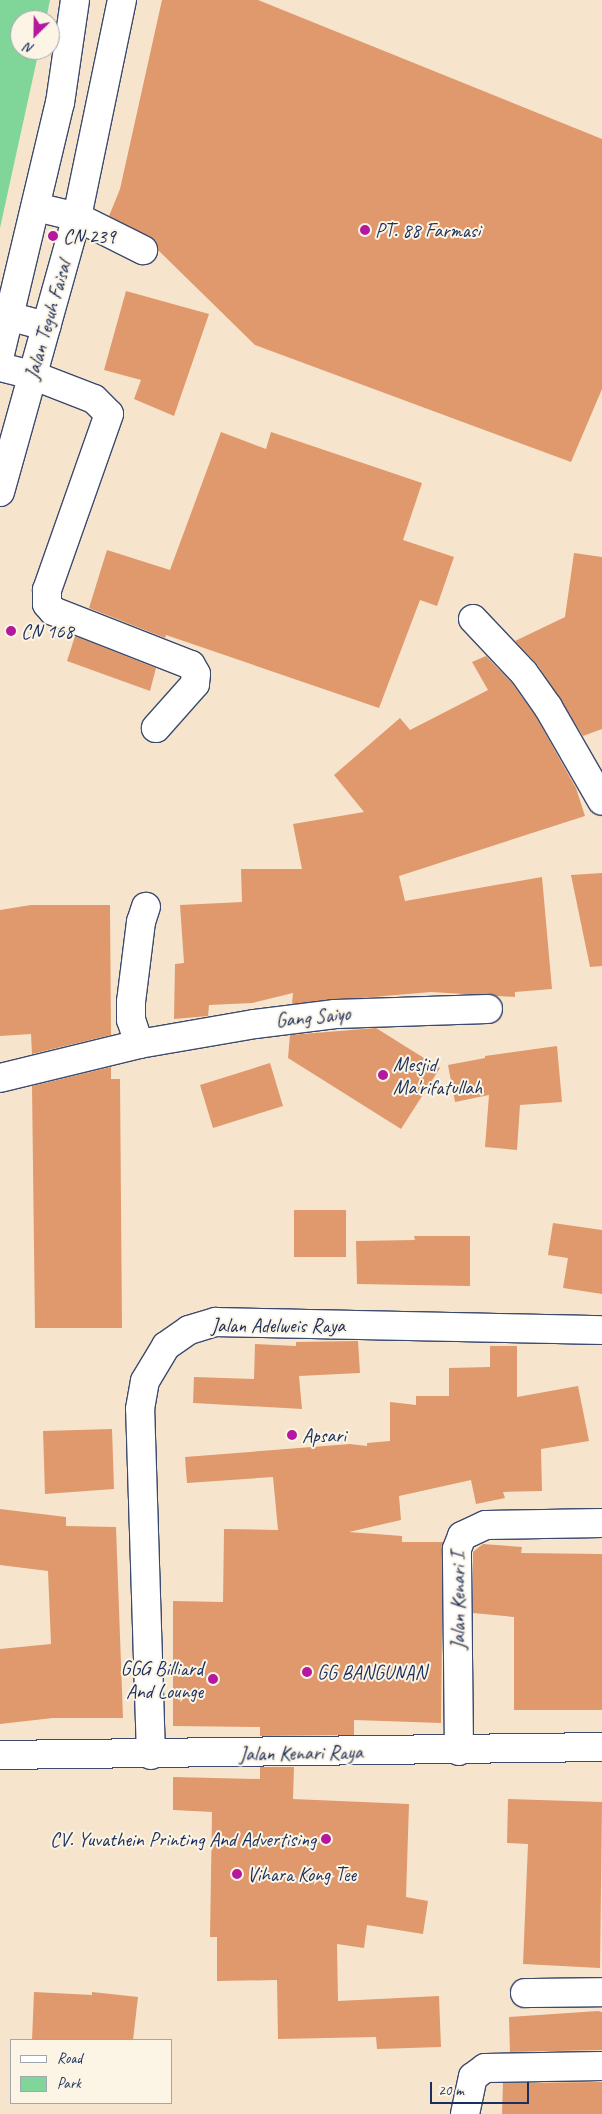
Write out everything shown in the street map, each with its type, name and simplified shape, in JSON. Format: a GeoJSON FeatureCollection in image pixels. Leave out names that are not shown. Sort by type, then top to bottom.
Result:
{"type":"FeatureCollection","features":[{"type":"Feature","properties":{"kind":"main road","name":"Jalan Teguh Faisal"},"geometry":{"type":"LineString","coordinates":[[0,354],[5,315],[36,207],[60,103],[75,0]]}},
{"type":"Feature","properties":{"kind":"main road","name":"Jalan Teguh Faisal"},"geometry":{"type":"LineString","coordinates":[[0,492],[77,218],[122,0]]}},
{"type":"Feature","properties":{"kind":"main road"},"geometry":{"type":"LineString","coordinates":[[36,207],[77,218],[144,250]]}},
{"type":"Feature","properties":{"kind":"main road"},"geometry":{"type":"LineString","coordinates":[[5,315],[46,326]]}},
{"type":"Feature","properties":{"kind":"main road"},"geometry":{"type":"LineString","coordinates":[[0,367],[32,375],[94,399],[109,414],[47,590],[47,604],[52,611],[191,665],[196,674],[195,684],[156,728]]}},
{"type":"Feature","properties":{"kind":"main road"},"geometry":{"type":"LineString","coordinates":[[473,619],[524,673],[548,707],[602,801]]}},
{"type":"Feature","properties":{"kind":"main road"},"geometry":{"type":"LineString","coordinates":[[139,1044],[131,1020],[131,1002],[141,922],[146,907]]}},
{"type":"Feature","properties":{"kind":"main road","name":"Gang Saiyo"},"geometry":{"type":"LineString","coordinates":[[0,1078],[139,1044],[254,1024],[335,1014],[488,1008]]}},
{"type":"Feature","properties":{"kind":"main road","name":"Jalan Adelweis Raya"},"geometry":{"type":"LineString","coordinates":[[151,1755],[140,1408],[145,1381],[166,1346],[189,1330],[216,1322],[602,1330]]}},
{"type":"Feature","properties":{"kind":"main road","name":"Jalan Kenari I"},"geometry":{"type":"LineString","coordinates":[[459,1751],[457,1549],[462,1536],[486,1525],[602,1523]]}},
{"type":"Feature","properties":{"kind":"main road","name":"Jalan Kenari Raya"},"geometry":{"type":"LineString","coordinates":[[0,1755],[459,1751],[602,1747]]}},
{"type":"Feature","properties":{"kind":"main road"},"geometry":{"type":"LineString","coordinates":[[525,1993],[602,1992]]}},
{"type":"Feature","properties":{"kind":"main road"},"geometry":{"type":"LineString","coordinates":[[465,2114],[473,2077],[485,2068],[602,2066]]}},
{"type":"Feature","properties":{"kind":"green space"},"geometry":{"type":"Polygon","coordinates":[[[0,0],[50,0],[48,10],[10,10],[10,60],[37,60],[0,228],[0,0]]]}},
{"type":"Feature","properties":{"kind":"building","name":"PT. 88 Farmasi"},"geometry":{"type":"Polygon","coordinates":[[[162,0],[258,0],[602,139],[602,389],[571,462],[255,345],[158,250],[156,241],[109,216],[120,189],[162,0]]]}},
{"type":"Feature","properties":{"kind":"building"},"geometry":{"type":"Polygon","coordinates":[[[126,291],[209,314],[174,416],[134,399],[141,380],[104,370],[126,291]]]}},
{"type":"Feature","properties":{"kind":"building"},"geometry":{"type":"Polygon","coordinates":[[[221,432],[266,449],[271,432],[422,483],[403,540],[454,557],[437,606],[420,600],[379,708],[166,635],[165,638],[89,608],[107,550],[170,570],[221,432]]]}},
{"type":"Feature","properties":{"kind":"building"},"geometry":{"type":"Polygon","coordinates":[[[574,553],[602,557],[602,729],[583,736],[537,664],[515,641],[565,617],[574,553]]]}},
{"type":"Feature","properties":{"kind":"building"},"geometry":{"type":"Polygon","coordinates":[[[75,636],[156,668],[150,691],[67,661],[75,636]]]}},
{"type":"Feature","properties":{"kind":"building"},"geometry":{"type":"Polygon","coordinates":[[[486,656],[512,683],[535,715],[576,788],[585,816],[399,876],[405,901],[542,877],[552,989],[515,992],[515,997],[431,992],[292,1004],[293,993],[252,1003],[209,1005],[208,1016],[174,1019],[175,964],[184,963],[180,905],[242,902],[241,869],[302,869],[293,824],[364,812],[334,775],[400,718],[410,730],[488,690],[472,662],[486,656]]]}},
{"type":"Feature","properties":{"kind":"building"},"geometry":{"type":"Polygon","coordinates":[[[602,873],[602,966],[590,967],[571,875],[602,873]]]}},
{"type":"Feature","properties":{"kind":"building"},"geometry":{"type":"Polygon","coordinates":[[[31,905],[110,905],[111,1035],[32,1054],[31,1034],[0,1036],[0,910],[31,905]]]}},
{"type":"Feature","properties":{"kind":"building","name":"Mesjid Ma'rifatullah"},"geometry":{"type":"Polygon","coordinates":[[[376,1028],[440,1068],[401,1129],[288,1058],[290,1035],[376,1028]]]}},
{"type":"Feature","properties":{"kind":"building"},"geometry":{"type":"Polygon","coordinates":[[[557,1046],[562,1102],[520,1105],[517,1150],[485,1147],[489,1095],[455,1102],[448,1065],[485,1058],[485,1056],[557,1046]]]}},
{"type":"Feature","properties":{"kind":"building"},"geometry":{"type":"Polygon","coordinates":[[[270,1063],[283,1106],[213,1128],[200,1085],[270,1063]]]}},
{"type":"Feature","properties":{"kind":"building"},"geometry":{"type":"Polygon","coordinates":[[[111,1067],[111,1079],[120,1079],[122,1328],[35,1328],[32,1086],[111,1067]]]}},
{"type":"Feature","properties":{"kind":"building"},"geometry":{"type":"Polygon","coordinates":[[[294,1210],[346,1210],[346,1257],[294,1257],[294,1210]]]}},
{"type":"Feature","properties":{"kind":"building"},"geometry":{"type":"Polygon","coordinates":[[[553,1223],[602,1230],[602,1294],[563,1288],[568,1258],[548,1255],[553,1223]]]}},
{"type":"Feature","properties":{"kind":"building"},"geometry":{"type":"Polygon","coordinates":[[[414,1236],[470,1236],[470,1286],[357,1284],[356,1241],[415,1240],[414,1236]]]}},
{"type":"Feature","properties":{"kind":"building"},"geometry":{"type":"Polygon","coordinates":[[[358,1341],[360,1373],[299,1376],[302,1409],[193,1403],[194,1377],[254,1379],[255,1344],[296,1346],[296,1342],[358,1341]]]}},
{"type":"Feature","properties":{"kind":"building"},"geometry":{"type":"Polygon","coordinates":[[[490,1346],[517,1346],[517,1397],[578,1386],[589,1441],[541,1449],[542,1491],[503,1492],[505,1498],[476,1504],[471,1480],[399,1496],[401,1520],[349,1532],[402,1536],[402,1542],[443,1542],[441,1723],[354,1720],[354,1735],[260,1736],[260,1727],[173,1726],[173,1601],[223,1602],[224,1529],[278,1530],[273,1477],[187,1483],[185,1457],[350,1444],[367,1446],[367,1443],[390,1441],[390,1402],[416,1405],[416,1396],[449,1396],[449,1368],[490,1367],[490,1346]]]}},
{"type":"Feature","properties":{"kind":"building"},"geometry":{"type":"Polygon","coordinates":[[[112,1429],[114,1489],[45,1494],[43,1431],[112,1429]]]}},
{"type":"Feature","properties":{"kind":"building"},"geometry":{"type":"Polygon","coordinates":[[[0,1509],[66,1517],[66,1526],[116,1527],[123,1718],[53,1718],[0,1724],[0,1649],[51,1644],[48,1571],[0,1565],[0,1509]]]}},
{"type":"Feature","properties":{"kind":"building"},"geometry":{"type":"Polygon","coordinates":[[[483,1544],[522,1547],[521,1553],[602,1554],[602,1710],[514,1710],[514,1617],[473,1613],[473,1552],[483,1544]]]}},
{"type":"Feature","properties":{"kind":"building"},"geometry":{"type":"Polygon","coordinates":[[[260,1767],[294,1767],[293,1799],[409,1804],[406,1897],[428,1901],[423,1934],[367,1925],[364,1948],[337,1944],[338,2001],[439,1996],[441,2047],[377,2049],[376,2037],[278,2039],[277,1980],[217,1981],[217,1937],[210,1937],[212,1812],[173,1810],[173,1777],[260,1779],[260,1767]]]}},
{"type":"Feature","properties":{"kind":"building"},"geometry":{"type":"Polygon","coordinates":[[[508,1799],[602,1802],[600,1968],[523,1964],[528,1844],[507,1843],[508,1799]]]}},
{"type":"Feature","properties":{"kind":"building"},"geometry":{"type":"Polygon","coordinates":[[[34,1992],[92,1995],[92,1992],[138,1997],[133,2039],[32,2039],[34,1992]]]}},
{"type":"Feature","properties":{"kind":"building"},"geometry":{"type":"Polygon","coordinates":[[[602,2012],[602,2050],[510,2052],[509,2017],[602,2012]]]}},
{"type":"Feature","properties":{"kind":"building"},"geometry":{"type":"Polygon","coordinates":[[[602,2082],[602,2114],[502,2114],[503,2083],[602,2082]]]}},
{"type":"Feature","properties":{"kind":"place","name":"PT. 88 Farmasi"},"geometry":{"type":"Point","coordinates":[365,230]}},
{"type":"Feature","properties":{"kind":"place","name":"CN 239"},"geometry":{"type":"Point","coordinates":[53,236]}},
{"type":"Feature","properties":{"kind":"place","name":"CN 168"},"geometry":{"type":"Point","coordinates":[11,631]}},
{"type":"Feature","properties":{"kind":"place","name":"Mesjid Ma'rifatullah"},"geometry":{"type":"Point","coordinates":[383,1075]}},
{"type":"Feature","properties":{"kind":"place","name":"Apsari"},"geometry":{"type":"Point","coordinates":[292,1435]}},
{"type":"Feature","properties":{"kind":"place","name":"GG BANGUNAN"},"geometry":{"type":"Point","coordinates":[307,1672]}},
{"type":"Feature","properties":{"kind":"place","name":"GGG Billiard And Lounge"},"geometry":{"type":"Point","coordinates":[213,1679]}},
{"type":"Feature","properties":{"kind":"place","name":"CV. Yuvathein Printing And Advertising"},"geometry":{"type":"Point","coordinates":[326,1839]}},
{"type":"Feature","properties":{"kind":"place","name":"Vihara Kong Tee"},"geometry":{"type":"Point","coordinates":[237,1874]}}]}
